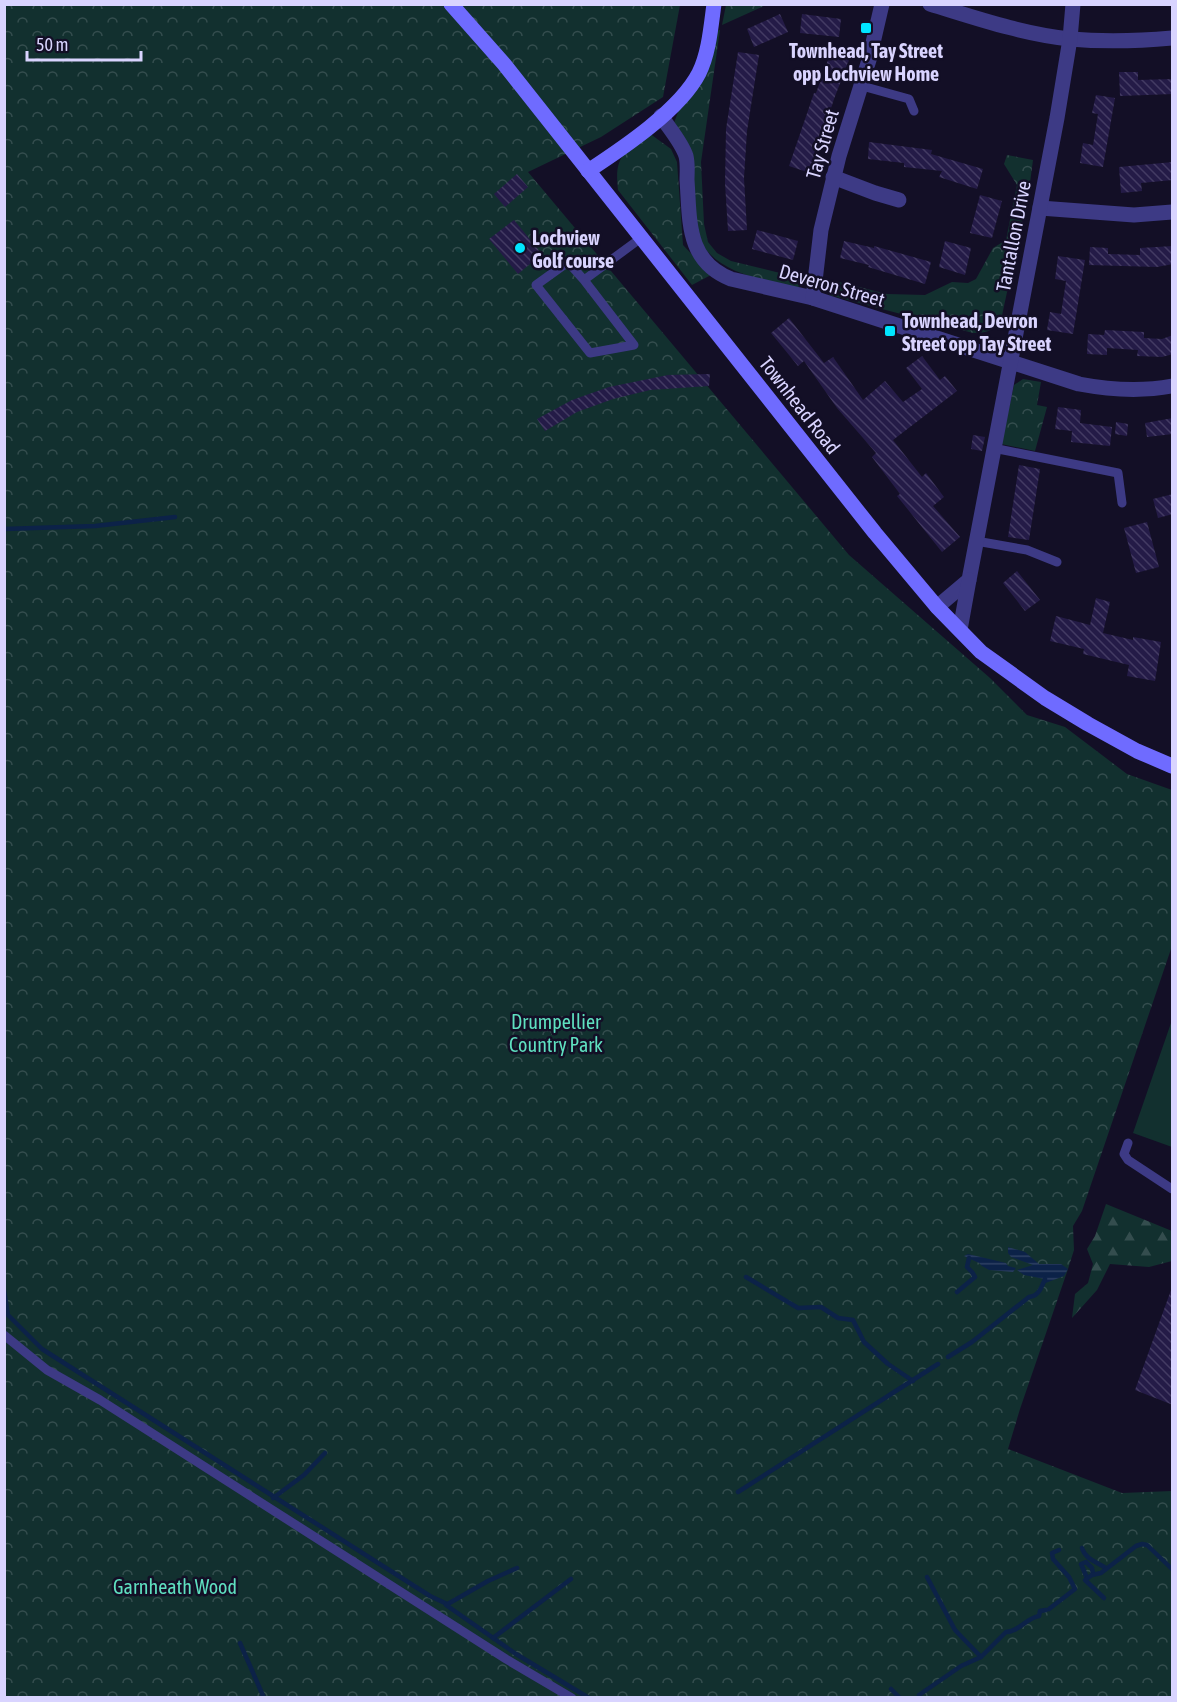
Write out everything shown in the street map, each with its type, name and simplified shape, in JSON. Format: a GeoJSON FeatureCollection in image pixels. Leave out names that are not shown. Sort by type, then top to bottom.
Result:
{"type":"FeatureCollection","features":[{"type":"Feature","properties":{"kind":"street","name":"Townhead Road"},"geometry":{"type":"LineString","coordinates":[[452,4],[504,64],[868,524],[937,607],[981,652],[1045,698],[1137,751],[1173,766]]}},
{"type":"Feature","properties":{"kind":"street"},"geometry":{"type":"LineString","coordinates":[[588,171],[661,117],[689,89],[700,71],[714,4]]}},
{"type":"Feature","properties":{"kind":"street","name":"Tay Street"},"geometry":{"type":"LineString","coordinates":[[813,298],[820,230],[833,177],[862,86],[882,4]]}},
{"type":"Feature","properties":{"kind":"street"},"geometry":{"type":"LineString","coordinates":[[930,4],[1024,31],[1070,39],[1136,41],[1173,38]]}},
{"type":"Feature","properties":{"kind":"street","name":"Tantallon Drive"},"geometry":{"type":"LineString","coordinates":[[960,630],[1040,208],[1070,39],[1073,4]]}},
{"type":"Feature","properties":{"kind":"street","name":"Deveron Street"},"geometry":{"type":"LineString","coordinates":[[661,117],[686,156],[690,224],[694,243],[706,264],[719,274],[731,279],[813,298],[1079,384],[1105,389],[1153,390],[1173,386]]}},
{"type":"Feature","properties":{"kind":"street"},"geometry":{"type":"LineString","coordinates":[[833,177],[899,200]]}},
{"type":"Feature","properties":{"kind":"street"},"geometry":{"type":"LineString","coordinates":[[1040,208],[1134,214],[1173,212]]}},
{"type":"Feature","properties":{"kind":"street"},"geometry":{"type":"LineString","coordinates":[[937,607],[969,580]]}},
{"type":"Feature","properties":{"kind":"lane"},"geometry":{"type":"LineString","coordinates":[[862,86],[909,99],[915,111]]}},
{"type":"Feature","properties":{"kind":"lane"},"geometry":{"type":"LineString","coordinates":[[584,280],[641,238]]}},
{"type":"Feature","properties":{"kind":"lane"},"geometry":{"type":"LineString","coordinates":[[568,262],[584,280],[634,345],[590,353],[536,285],[568,262]]}},
{"type":"Feature","properties":{"kind":"lane"},"geometry":{"type":"LineString","coordinates":[[993,448],[1118,473],[1122,503]]}},
{"type":"Feature","properties":{"kind":"lane"},"geometry":{"type":"LineString","coordinates":[[976,541],[1027,550],[1057,562]]}},
{"type":"Feature","properties":{"kind":"lane"},"geometry":{"type":"LineString","coordinates":[[1128,1143],[1124,1154],[1128,1160],[1173,1189]]}},
{"type":"Feature","properties":{"kind":"lane"},"geometry":{"type":"LineString","coordinates":[[4,1335],[46,1370],[100,1400],[506,1659],[572,1698]]}},
{"type":"Feature","properties":{"kind":"green space"},"geometry":{"type":"Polygon","coordinates":[[[726,4],[766,5],[722,25],[726,4]]]}},
{"type":"Feature","properties":{"kind":"green space","name":"Drumpellier Country Park"},"geometry":{"type":"Polygon","coordinates":[[[5,5],[680,5],[663,97],[601,137],[528,172],[849,555],[990,678],[1027,715],[1065,727],[1127,774],[1172,790],[1172,946],[1082,1211],[1073,1226],[1074,1250],[1008,1449],[1122,1493],[1172,1491],[1172,1697],[5,1698],[5,5]]]}},
{"type":"Feature","properties":{"kind":"green space"},"geometry":{"type":"Polygon","coordinates":[[[720,30],[701,162],[704,224],[708,242],[717,253],[731,261],[788,275],[795,272],[803,274],[804,284],[796,288],[755,278],[729,268],[707,251],[699,239],[674,123],[678,112],[693,93],[713,31],[720,30]]]}},
{"type":"Feature","properties":{"kind":"green space"},"geometry":{"type":"Polygon","coordinates":[[[649,133],[671,149],[677,162],[683,245],[711,275],[692,285],[618,190],[619,162],[627,151],[649,133]]]}},
{"type":"Feature","properties":{"kind":"green space"},"geometry":{"type":"Polygon","coordinates":[[[1007,155],[1033,160],[1029,190],[1001,320],[995,327],[986,332],[973,333],[829,295],[831,280],[887,294],[925,295],[952,282],[968,283],[976,279],[993,248],[1006,240],[1017,185],[1004,164],[1007,155]]]}},
{"type":"Feature","properties":{"kind":"green space"},"geometry":{"type":"Polygon","coordinates":[[[1023,379],[1041,382],[1037,405],[1047,407],[1035,451],[1001,444],[1014,385],[1023,379]]]}},
{"type":"Feature","properties":{"kind":"green space"},"geometry":{"type":"Polygon","coordinates":[[[1172,1020],[1172,1147],[1133,1133],[1172,1020]]]}},
{"type":"Feature","properties":{"kind":"green space"},"geometry":{"type":"Polygon","coordinates":[[[1106,1204],[1172,1231],[1172,1261],[1149,1267],[1110,1264],[1097,1290],[1072,1318],[1075,1294],[1088,1283],[1093,1264],[1087,1249],[1095,1236],[1106,1204]]]}},
{"type":"Feature","properties":{"kind":"water"},"geometry":{"type":"Polygon","coordinates":[[[1008,1247],[1025,1252],[1039,1264],[1061,1264],[1068,1269],[1064,1276],[1043,1284],[1045,1279],[1024,1275],[1017,1270],[1033,1265],[1011,1257],[1008,1247]]]}},
{"type":"Feature","properties":{"kind":"water"},"geometry":{"type":"Polygon","coordinates":[[[968,1254],[1006,1263],[1016,1268],[1013,1272],[989,1270],[964,1256],[968,1254]]]}},
{"type":"Feature","properties":{"kind":"building"},"geometry":{"type":"Polygon","coordinates":[[[780,14],[788,32],[754,47],[747,29],[780,14]]]}},
{"type":"Feature","properties":{"kind":"building"},"geometry":{"type":"Polygon","coordinates":[[[802,14],[841,19],[839,37],[800,33],[802,14]]]}},
{"type":"Feature","properties":{"kind":"building"},"geometry":{"type":"Polygon","coordinates":[[[832,49],[851,55],[810,173],[789,166],[832,49]]]}},
{"type":"Feature","properties":{"kind":"building"},"geometry":{"type":"Polygon","coordinates":[[[738,52],[759,55],[747,131],[744,178],[747,230],[728,231],[725,183],[726,129],[738,52]]]}},
{"type":"Feature","properties":{"kind":"building"},"geometry":{"type":"Polygon","coordinates":[[[1119,72],[1138,72],[1138,80],[1173,79],[1173,94],[1120,96],[1119,72]]]}},
{"type":"Feature","properties":{"kind":"building"},"geometry":{"type":"Polygon","coordinates":[[[1096,95],[1115,98],[1103,167],[1080,163],[1083,143],[1093,145],[1098,114],[1092,113],[1096,95]]]}},
{"type":"Feature","properties":{"kind":"building"},"geometry":{"type":"Polygon","coordinates":[[[869,142],[932,150],[931,154],[983,169],[977,189],[939,177],[942,171],[904,167],[904,163],[868,159],[869,142]]]}},
{"type":"Feature","properties":{"kind":"building"},"geometry":{"type":"Polygon","coordinates":[[[1173,162],[1173,180],[1141,183],[1142,191],[1121,193],[1119,167],[1173,162]]]}},
{"type":"Feature","properties":{"kind":"building"},"geometry":{"type":"Polygon","coordinates":[[[517,174],[528,187],[505,207],[494,194],[517,174]]]}},
{"type":"Feature","properties":{"kind":"building"},"geometry":{"type":"Polygon","coordinates":[[[980,195],[1002,201],[992,238],[970,233],[980,195]]]}},
{"type":"Feature","properties":{"kind":"building","name":"Lochview Golf course"},"geometry":{"type":"Polygon","coordinates":[[[514,220],[542,254],[518,274],[489,239],[514,220]]]}},
{"type":"Feature","properties":{"kind":"building"},"geometry":{"type":"Polygon","coordinates":[[[757,230],[798,241],[793,260],[752,249],[757,230]]]}},
{"type":"Feature","properties":{"kind":"building"},"geometry":{"type":"Polygon","coordinates":[[[844,241],[874,248],[874,246],[931,262],[925,284],[840,258],[844,241]]]}},
{"type":"Feature","properties":{"kind":"building"},"geometry":{"type":"Polygon","coordinates":[[[945,241],[971,248],[965,275],[939,267],[945,241]]]}},
{"type":"Feature","properties":{"kind":"building"},"geometry":{"type":"Polygon","coordinates":[[[1173,246],[1173,264],[1157,267],[1089,265],[1090,247],[1108,248],[1108,254],[1140,255],[1140,248],[1173,246]]]}},
{"type":"Feature","properties":{"kind":"building"},"geometry":{"type":"Polygon","coordinates":[[[1058,256],[1085,260],[1073,334],[1047,330],[1050,312],[1061,314],[1066,281],[1055,279],[1058,256]]]}},
{"type":"Feature","properties":{"kind":"building"},"geometry":{"type":"Polygon","coordinates":[[[789,318],[824,363],[833,357],[863,400],[885,381],[903,402],[922,389],[906,368],[922,356],[940,380],[945,376],[957,391],[893,440],[922,477],[926,473],[944,497],[933,506],[960,537],[942,552],[897,496],[900,494],[872,457],[876,453],[837,408],[804,361],[798,366],[771,333],[789,318]]]}},
{"type":"Feature","properties":{"kind":"building"},"geometry":{"type":"Polygon","coordinates":[[[1105,330],[1144,332],[1144,338],[1162,339],[1173,335],[1173,354],[1162,357],[1137,356],[1138,350],[1107,348],[1107,355],[1087,354],[1088,334],[1104,335],[1105,330]]]}},
{"type":"Feature","properties":{"kind":"building"},"geometry":{"type":"Polygon","coordinates":[[[710,374],[709,386],[650,390],[613,399],[577,412],[545,431],[537,419],[572,400],[609,387],[668,375],[710,374]]]}},
{"type":"Feature","properties":{"kind":"building"},"geometry":{"type":"Polygon","coordinates":[[[1058,407],[1081,410],[1080,423],[1112,427],[1110,446],[1071,442],[1072,431],[1055,429],[1058,407]]]}},
{"type":"Feature","properties":{"kind":"building"},"geometry":{"type":"Polygon","coordinates":[[[1173,418],[1173,434],[1147,437],[1145,423],[1173,418]]]}},
{"type":"Feature","properties":{"kind":"building"},"geometry":{"type":"Polygon","coordinates":[[[1116,422],[1128,424],[1127,436],[1115,434],[1116,422]]]}},
{"type":"Feature","properties":{"kind":"building"},"geometry":{"type":"Polygon","coordinates":[[[973,435],[985,437],[982,451],[971,449],[973,435]]]}},
{"type":"Feature","properties":{"kind":"building"},"geometry":{"type":"Polygon","coordinates":[[[1019,465],[1040,469],[1029,540],[1008,537],[1019,465]]]}},
{"type":"Feature","properties":{"kind":"building"},"geometry":{"type":"Polygon","coordinates":[[[1173,494],[1173,514],[1158,518],[1153,499],[1173,494]]]}},
{"type":"Feature","properties":{"kind":"building"},"geometry":{"type":"Polygon","coordinates":[[[1147,522],[1159,567],[1136,573],[1124,528],[1147,522]]]}},
{"type":"Feature","properties":{"kind":"building"},"geometry":{"type":"Polygon","coordinates":[[[1017,571],[1040,600],[1025,611],[1003,583],[1017,571]]]}},
{"type":"Feature","properties":{"kind":"building"},"geometry":{"type":"Polygon","coordinates":[[[1096,598],[1110,602],[1103,633],[1133,640],[1133,637],[1161,642],[1155,681],[1127,676],[1129,665],[1083,654],[1084,649],[1050,641],[1056,616],[1090,625],[1096,598]]]}},
{"type":"Feature","properties":{"kind":"building"},"geometry":{"type":"Polygon","coordinates":[[[1171,1290],[1173,1290],[1173,1405],[1135,1390],[1171,1290]]]}},
{"type":"Feature","properties":{"kind":"waterway"},"geometry":{"type":"LineString","coordinates":[[4,529],[95,526],[175,517]]}},
{"type":"Feature","properties":{"kind":"waterway"},"geometry":{"type":"LineString","coordinates":[[957,1292],[975,1277],[967,1267],[969,1258]]}},
{"type":"Feature","properties":{"kind":"waterway"},"geometry":{"type":"LineString","coordinates":[[746,1277],[798,1308],[821,1307],[838,1318],[853,1320],[864,1342],[888,1364],[913,1381]]}},
{"type":"Feature","properties":{"kind":"waterway"},"geometry":{"type":"LineString","coordinates":[[948,1357],[972,1342],[1037,1293],[1045,1279]]}},
{"type":"Feature","properties":{"kind":"waterway"},"geometry":{"type":"LineString","coordinates":[[4,1290],[8,1315],[42,1349],[430,1596],[447,1604]]}},
{"type":"Feature","properties":{"kind":"waterway"},"geometry":{"type":"LineString","coordinates":[[738,1492],[938,1364]]}},
{"type":"Feature","properties":{"kind":"waterway"},"geometry":{"type":"LineString","coordinates":[[273,1498],[304,1475],[325,1453]]}},
{"type":"Feature","properties":{"kind":"waterway"},"geometry":{"type":"LineString","coordinates":[[1104,1598],[1085,1580],[1101,1573],[1136,1546],[1147,1545],[1172,1569]]}},
{"type":"Feature","properties":{"kind":"waterway"},"geometry":{"type":"LineString","coordinates":[[1082,1548],[1089,1558],[1106,1568]]}},
{"type":"Feature","properties":{"kind":"waterway"},"geometry":{"type":"LineString","coordinates":[[1049,1609],[1075,1589],[1069,1577],[1053,1559],[1052,1553],[1059,1550]]}},
{"type":"Feature","properties":{"kind":"waterway"},"geometry":{"type":"LineString","coordinates":[[1087,1578],[1081,1564],[1086,1562],[1092,1568],[1093,1574]]}},
{"type":"Feature","properties":{"kind":"waterway"},"geometry":{"type":"LineString","coordinates":[[517,1568],[488,1581],[446,1605],[516,1654],[589,1698]]}},
{"type":"Feature","properties":{"kind":"waterway"},"geometry":{"type":"LineString","coordinates":[[927,1577],[955,1630],[981,1657]]}},
{"type":"Feature","properties":{"kind":"waterway"},"geometry":{"type":"LineString","coordinates":[[493,1638],[571,1579]]}},
{"type":"Feature","properties":{"kind":"waterway"},"geometry":{"type":"LineString","coordinates":[[919,1695],[961,1666],[981,1657],[1006,1632],[1015,1630],[1030,1619],[1039,1616],[1040,1611],[1046,1610]]}},
{"type":"Feature","properties":{"kind":"waterway"},"geometry":{"type":"LineString","coordinates":[[240,1643],[264,1698]]}},
{"type":"Feature","properties":{"kind":"waterway"},"geometry":{"type":"LineString","coordinates":[[891,1689],[900,1698]]}},
{"type":"Feature","properties":{"kind":"place","name":"Townhead, Tay Street opp Lochview Home"},"geometry":{"type":"Point","coordinates":[866,28]}},
{"type":"Feature","properties":{"kind":"place","name":"Lochview Golf course"},"geometry":{"type":"Point","coordinates":[520,248]}},
{"type":"Feature","properties":{"kind":"place","name":"Townhead, Devron Street opp Tay Street"},"geometry":{"type":"Point","coordinates":[890,331]}},
{"type":"Feature","properties":{"kind":"park label","name":"Garnheath Wood"},"geometry":{"type":"Point","coordinates":[175,1586]}}]}
